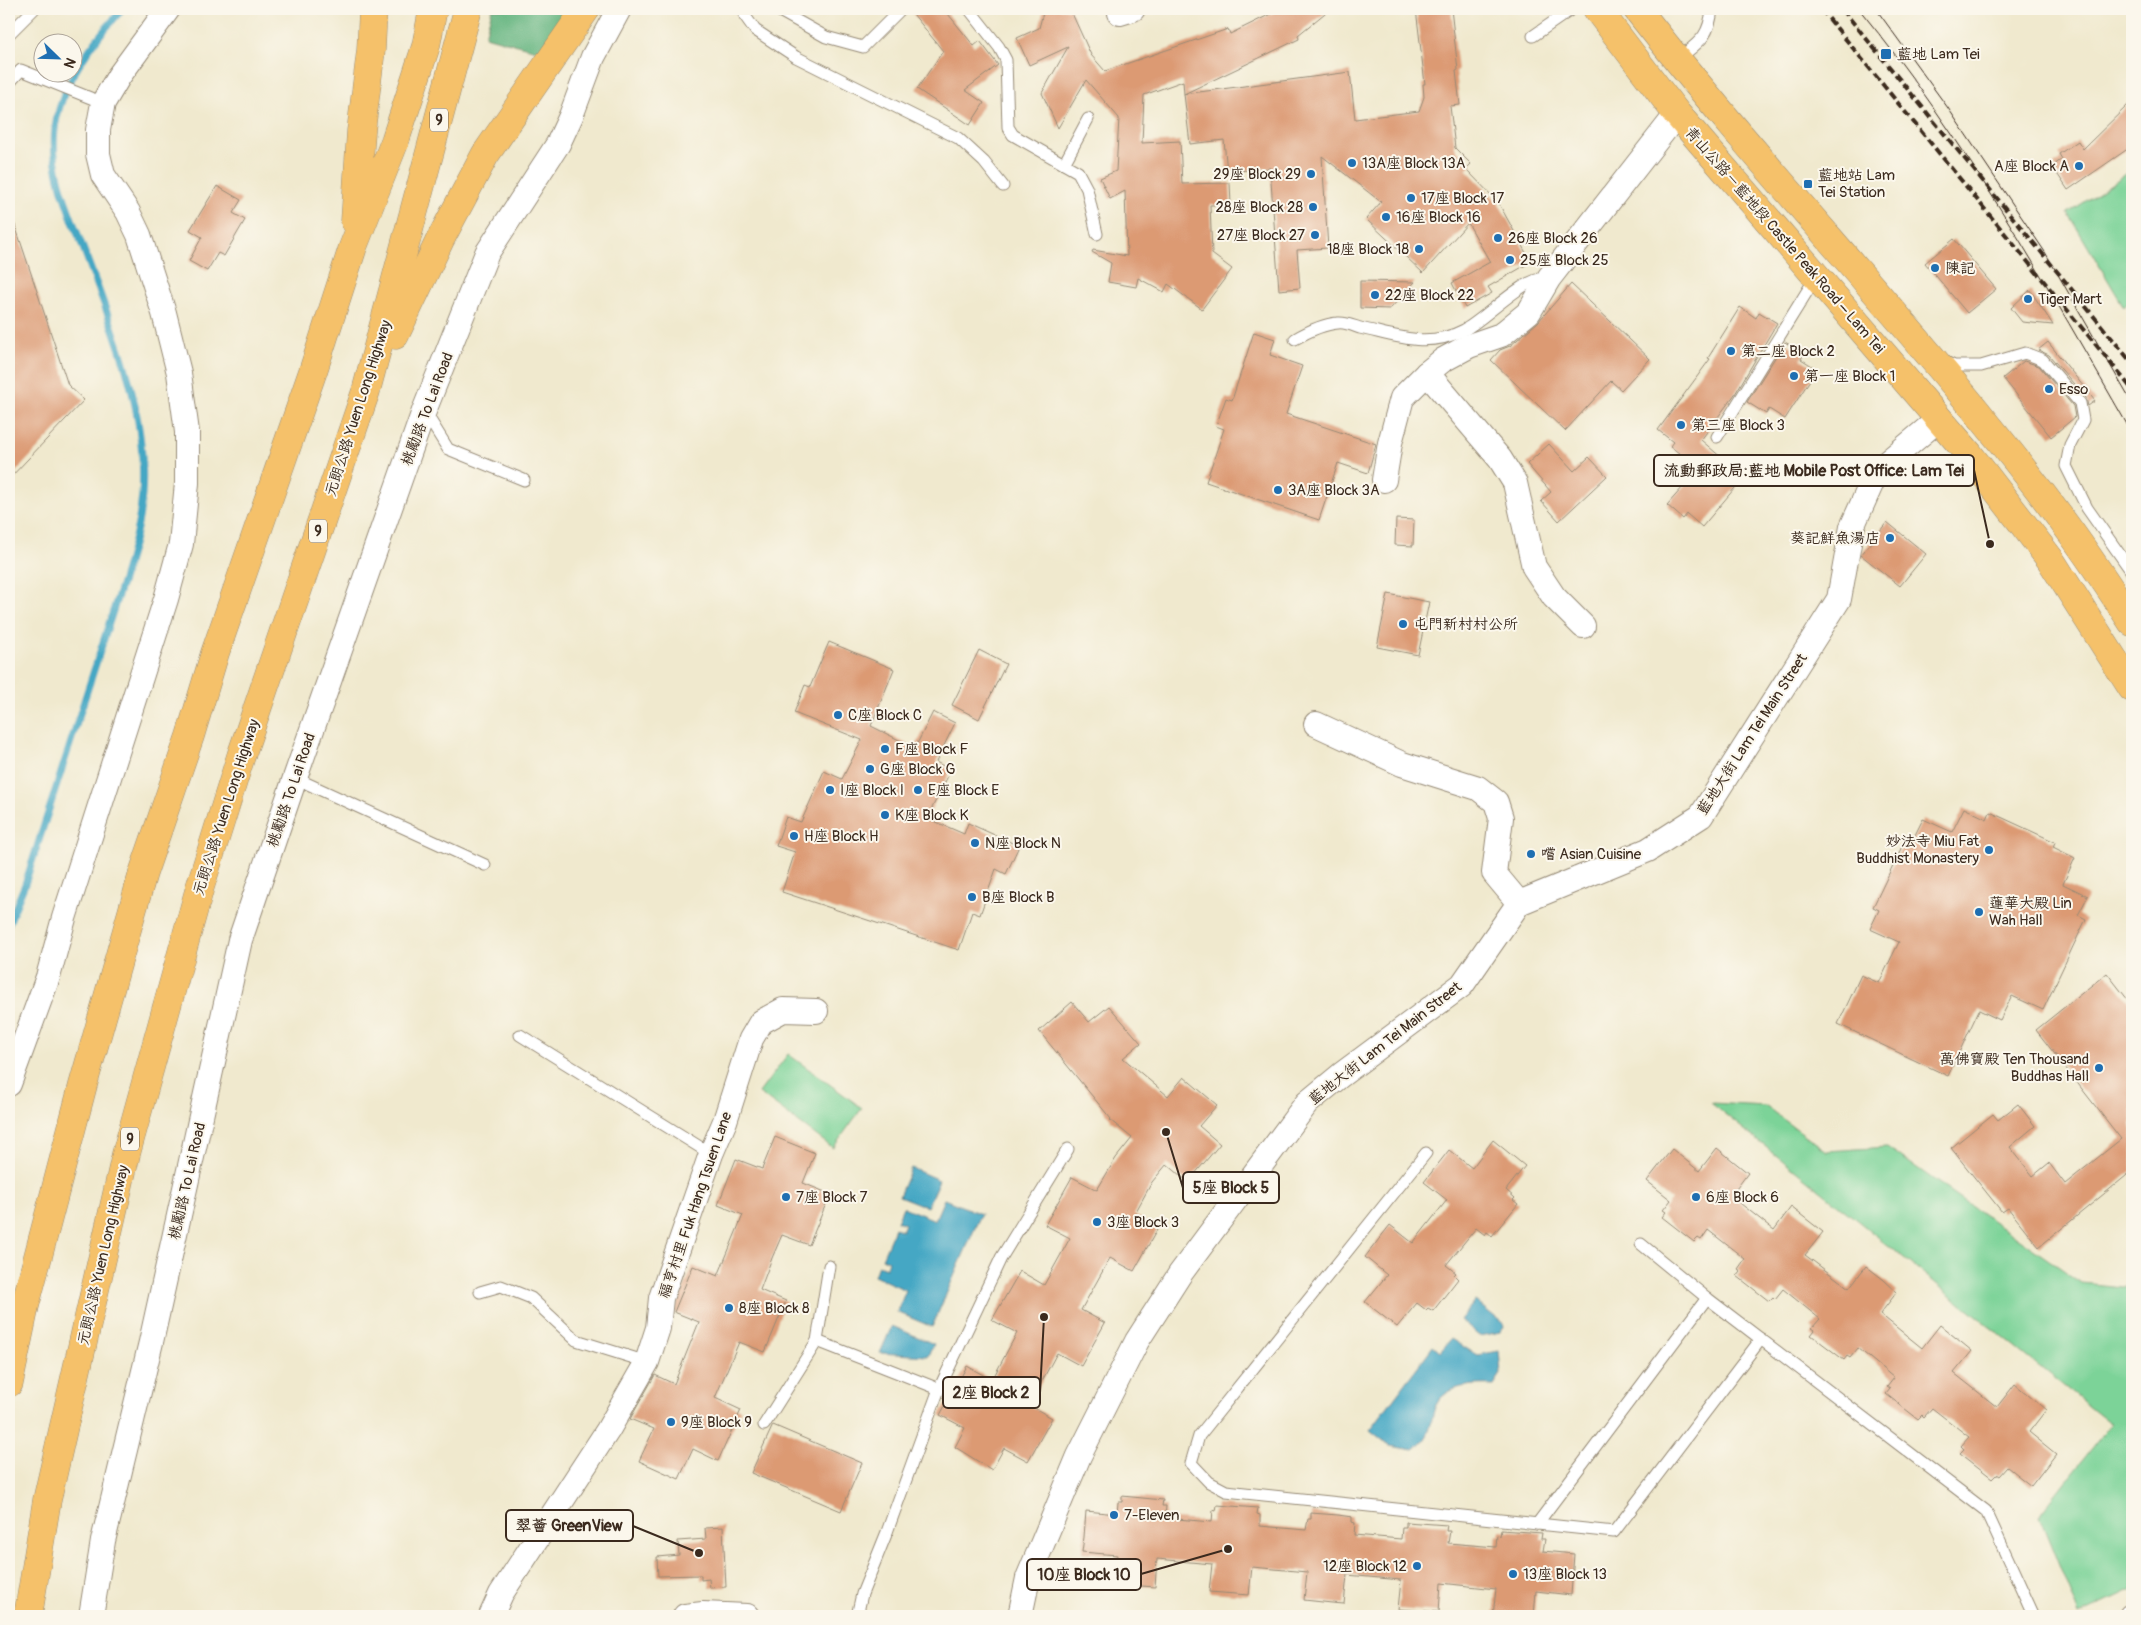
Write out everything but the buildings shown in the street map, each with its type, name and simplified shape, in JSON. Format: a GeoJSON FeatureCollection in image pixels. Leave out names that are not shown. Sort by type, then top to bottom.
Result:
{"type":"FeatureCollection","features":[{"type":"Feature","properties":{"kind":"main road"},"geometry":{"type":"LineString","coordinates":[[353,247],[361,131],[371,50],[373,9]]}},
{"type":"Feature","properties":{"kind":"main road"},"geometry":{"type":"LineString","coordinates":[[9,1383],[25,1306],[82,1085],[143,873],[190,736],[215,653],[313,371],[353,247],[395,142],[426,46],[433,9]]}},
{"type":"Feature","properties":{"kind":"main road","name":"元朗公路 Yuen Long Highway"},"geometry":{"type":"LineString","coordinates":[[28,1616],[47,1500],[126,1154],[144,1088],[200,887],[241,756],[366,391],[468,9]]}},
{"type":"Feature","properties":{"kind":"main road"},"geometry":{"type":"LineString","coordinates":[[366,391],[393,340],[440,240],[485,155],[586,9]]}},
{"type":"Feature","properties":{"kind":"main road","name":"青山公路－藍地段 Castle Peak Road – Lam Tei"},"geometry":{"type":"LineString","coordinates":[[1597,9],[1677,114],[1939,419],[2050,559],[2120,665],[2132,688]]}},
{"type":"Feature","properties":{"kind":"main road"},"geometry":{"type":"LineString","coordinates":[[1637,9],[1751,150],[1978,414],[2066,525],[2132,622]]}},
{"type":"Feature","properties":{"kind":"street"},"geometry":{"type":"LineString","coordinates":[[9,1080],[48,977],[73,890],[166,599],[181,544],[188,483],[187,432],[179,372],[164,313],[139,235],[128,212],[103,175],[98,154],[97,101],[168,9]]}},
{"type":"Feature","properties":{"kind":"street","name":"桃勵路 To Lai Road"},"geometry":{"type":"LineString","coordinates":[[91,1616],[103,1541],[155,1324],[240,940],[424,411],[487,253],[558,144],[593,58],[619,9]]}},
{"type":"Feature","properties":{"kind":"street"},"geometry":{"type":"LineString","coordinates":[[1384,480],[1390,443],[1402,398],[1427,373],[1444,360],[1469,346],[1501,335],[1530,312],[1549,278],[1677,114]]}},
{"type":"Feature","properties":{"kind":"street"},"geometry":{"type":"LineString","coordinates":[[1427,373],[1500,459],[1515,483],[1534,566],[1554,597],[1583,626]]}},
{"type":"Feature","properties":{"kind":"street","name":"藍地大街 Lam Tei Main Street"},"geometry":{"type":"LineString","coordinates":[[1020,1616],[1028,1578],[1079,1456],[1137,1341],[1180,1274],[1306,1103],[1462,985],[1518,903],[1648,850],[1701,816],[1839,600],[1852,527],[1877,471],[1939,419]]}},
{"type":"Feature","properties":{"kind":"street"},"geometry":{"type":"LineString","coordinates":[[1316,724],[1402,764],[1478,788],[1496,802],[1501,818],[1494,873],[1518,903]]}},
{"type":"Feature","properties":{"kind":"street","name":"福亨村里 Fuk Hang Tsuen Lane"},"geometry":{"type":"LineString","coordinates":[[491,1616],[501,1594],[608,1430],[646,1362],[658,1328],[661,1298],[711,1154],[725,1121],[751,1039],[761,1022],[783,1010],[816,1011]]}},
{"type":"Feature","properties":{"kind":"street"},"geometry":{"type":"LineString","coordinates":[[685,1616],[703,1614],[746,1616]]}},
{"type":"Feature","properties":{"kind":"lane"},"geometry":{"type":"LineString","coordinates":[[9,34],[34,9]]}},
{"type":"Feature","properties":{"kind":"lane"},"geometry":{"type":"LineString","coordinates":[[745,9],[745,16],[755,30],[796,58],[958,138],[984,162],[1003,186]]}},
{"type":"Feature","properties":{"kind":"lane"},"geometry":{"type":"LineString","coordinates":[[776,9],[826,37],[863,47],[901,9]]}},
{"type":"Feature","properties":{"kind":"lane"},"geometry":{"type":"LineString","coordinates":[[969,9],[1000,47],[1006,60],[1008,127],[1013,135],[1078,172],[1087,188],[1096,234]]}},
{"type":"Feature","properties":{"kind":"lane"},"geometry":{"type":"LineString","coordinates":[[1533,36],[1572,9]]}},
{"type":"Feature","properties":{"kind":"lane"},"geometry":{"type":"LineString","coordinates":[[1677,60],[1701,41],[1710,26],[1712,9]]}},
{"type":"Feature","properties":{"kind":"lane"},"geometry":{"type":"LineString","coordinates":[[9,82],[21,70],[97,101]]}},
{"type":"Feature","properties":{"kind":"lane"},"geometry":{"type":"LineString","coordinates":[[1064,164],[1088,119]]}},
{"type":"Feature","properties":{"kind":"lane"},"geometry":{"type":"LineString","coordinates":[[1717,437],[1817,276]]}},
{"type":"Feature","properties":{"kind":"lane"},"geometry":{"type":"LineString","coordinates":[[1295,339],[1305,333],[1338,323],[1412,340],[1433,341],[1464,330],[1528,284],[1541,278],[1549,278]]}},
{"type":"Feature","properties":{"kind":"lane"},"geometry":{"type":"LineString","coordinates":[[1928,354],[1954,366],[1981,366],[2025,353],[2043,360],[2080,403],[2083,420],[2070,445],[2066,466],[2087,508],[2132,572]]}},
{"type":"Feature","properties":{"kind":"lane"},"geometry":{"type":"LineString","coordinates":[[424,411],[448,449],[524,480]]}},
{"type":"Feature","properties":{"kind":"lane"},"geometry":{"type":"LineString","coordinates":[[295,778],[485,865]]}},
{"type":"Feature","properties":{"kind":"lane"},"geometry":{"type":"LineString","coordinates":[[520,1035],[711,1154]]}},
{"type":"Feature","properties":{"kind":"lane"},"geometry":{"type":"LineString","coordinates":[[857,1616],[862,1594],[887,1532],[938,1389],[1002,1258],[1068,1149]]}},
{"type":"Feature","properties":{"kind":"lane"},"geometry":{"type":"LineString","coordinates":[[1426,1153],[1200,1436],[1191,1463],[1209,1482],[1226,1491],[1614,1532],[1761,1339]]}},
{"type":"Feature","properties":{"kind":"lane"},"geometry":{"type":"LineString","coordinates":[[1641,1244],[1708,1298],[1986,1511],[2034,1616]]}},
{"type":"Feature","properties":{"kind":"lane"},"geometry":{"type":"LineString","coordinates":[[764,1425],[817,1341],[829,1266]]}},
{"type":"Feature","properties":{"kind":"lane"},"geometry":{"type":"LineString","coordinates":[[480,1292],[501,1286],[531,1298],[576,1340],[646,1362]]}},
{"type":"Feature","properties":{"kind":"lane"},"geometry":{"type":"LineString","coordinates":[[1537,1524],[1708,1298]]}},
{"type":"Feature","properties":{"kind":"lane"},"geometry":{"type":"LineString","coordinates":[[817,1341],[938,1389]]}},
{"type":"Feature","properties":{"kind":"green space"},"geometry":{"type":"Polygon","coordinates":[[[386,9],[406,9],[405,15],[386,12],[386,9]]]}},
{"type":"Feature","properties":{"kind":"green space"},"geometry":{"type":"Polygon","coordinates":[[[492,9],[570,9],[539,51],[485,36],[492,9]]]}},
{"type":"Feature","properties":{"kind":"green space"},"geometry":{"type":"Polygon","coordinates":[[[2132,170],[2132,299],[2124,307],[2068,213],[2132,170]]]}},
{"type":"Feature","properties":{"kind":"green space"},"geometry":{"type":"Polygon","coordinates":[[[788,1054],[862,1108],[833,1148],[759,1093],[788,1054]]]}},
{"type":"Feature","properties":{"kind":"green space"},"geometry":{"type":"Polygon","coordinates":[[[1711,1103],[1765,1106],[1827,1151],[1887,1147],[2082,1283],[2132,1288],[2132,1590],[2079,1615],[2039,1516],[2111,1424],[1711,1103]]]}},
{"type":"Feature","properties":{"kind":"water"},"geometry":{"type":"Polygon","coordinates":[[[911,1168],[939,1180],[927,1207],[899,1196],[911,1168]]]}},
{"type":"Feature","properties":{"kind":"water"},"geometry":{"type":"Polygon","coordinates":[[[944,1199],[981,1214],[932,1327],[897,1312],[906,1290],[874,1276],[878,1265],[886,1268],[889,1261],[882,1258],[895,1228],[902,1231],[905,1224],[897,1221],[903,1207],[935,1220],[944,1199]]]}},
{"type":"Feature","properties":{"kind":"water"},"geometry":{"type":"Polygon","coordinates":[[[1475,1301],[1505,1325],[1500,1332],[1479,1336],[1460,1320],[1475,1301]]]}},
{"type":"Feature","properties":{"kind":"water"},"geometry":{"type":"Polygon","coordinates":[[[892,1326],[934,1344],[928,1356],[880,1353],[892,1326]]]}},
{"type":"Feature","properties":{"kind":"water"},"geometry":{"type":"Polygon","coordinates":[[[1451,1339],[1477,1355],[1499,1351],[1501,1374],[1494,1385],[1457,1388],[1442,1397],[1436,1404],[1428,1435],[1413,1450],[1390,1446],[1370,1430],[1433,1346],[1440,1352],[1451,1339]]]}},
{"type":"Feature","properties":{"kind":"waterway"},"geometry":{"type":"LineString","coordinates":[[9,923],[25,884],[123,580],[135,538],[141,506],[142,464],[140,433],[127,372],[63,193],[54,145],[57,116],[70,81],[90,48],[122,9]]}},
{"type":"Feature","properties":{"kind":"tram line"},"geometry":{"type":"LineString","coordinates":[[1859,9],[1898,59],[1970,162],[2037,269],[2132,433]]}},
{"type":"Feature","properties":{"kind":"tram line"},"geometry":{"type":"LineString","coordinates":[[1876,9],[1948,108],[2045,252],[2132,403]]}},
{"type":"Feature","properties":{"kind":"railway"},"geometry":{"type":"LineString","coordinates":[[1821,9],[2132,389]]}},
{"type":"Feature","properties":{"kind":"railway"},"geometry":{"type":"LineString","coordinates":[[1842,9],[2132,363]]}},
{"type":"Feature","properties":{"kind":"place","name":"藍地 Lam Tei"},"geometry":{"type":"Point","coordinates":[1886,54]}},
{"type":"Feature","properties":{"kind":"place","name":"13A座 Block 13A"},"geometry":{"type":"Point","coordinates":[1352,163]}},
{"type":"Feature","properties":{"kind":"place","name":"A座 Block A"},"geometry":{"type":"Point","coordinates":[2079,166]}},
{"type":"Feature","properties":{"kind":"place","name":"29座 Block 29"},"geometry":{"type":"Point","coordinates":[1311,174]}},
{"type":"Feature","properties":{"kind":"place","name":"藍地站 Lam Tei Station"},"geometry":{"type":"Point","coordinates":[1808,184]}},
{"type":"Feature","properties":{"kind":"place","name":"17座 Block 17"},"geometry":{"type":"Point","coordinates":[1411,198]}},
{"type":"Feature","properties":{"kind":"place","name":"28座 Block 28"},"geometry":{"type":"Point","coordinates":[1313,207]}},
{"type":"Feature","properties":{"kind":"place","name":"16座 Block 16"},"geometry":{"type":"Point","coordinates":[1386,217]}},
{"type":"Feature","properties":{"kind":"place","name":"27座 Block 27"},"geometry":{"type":"Point","coordinates":[1315,235]}},
{"type":"Feature","properties":{"kind":"place","name":"26座 Block 26"},"geometry":{"type":"Point","coordinates":[1498,238]}},
{"type":"Feature","properties":{"kind":"place","name":"18座 Block 18"},"geometry":{"type":"Point","coordinates":[1419,249]}},
{"type":"Feature","properties":{"kind":"place","name":"25座 Block 25"},"geometry":{"type":"Point","coordinates":[1510,260]}},
{"type":"Feature","properties":{"kind":"place","name":"陳記"},"geometry":{"type":"Point","coordinates":[1935,268]}},
{"type":"Feature","properties":{"kind":"place","name":"22座 Block 22"},"geometry":{"type":"Point","coordinates":[1375,295]}},
{"type":"Feature","properties":{"kind":"place","name":"Tiger Mart"},"geometry":{"type":"Point","coordinates":[2028,299]}},
{"type":"Feature","properties":{"kind":"place","name":"第二座 Block 2"},"geometry":{"type":"Point","coordinates":[1731,351]}},
{"type":"Feature","properties":{"kind":"place","name":"第一座 Block 1"},"geometry":{"type":"Point","coordinates":[1794,376]}},
{"type":"Feature","properties":{"kind":"place","name":"Esso"},"geometry":{"type":"Point","coordinates":[2049,389]}},
{"type":"Feature","properties":{"kind":"place","name":"第三座 Block 3"},"geometry":{"type":"Point","coordinates":[1681,425]}},
{"type":"Feature","properties":{"kind":"place","name":"3A座 Block 3A"},"geometry":{"type":"Point","coordinates":[1278,490]}},
{"type":"Feature","properties":{"kind":"place","name":"葵記鮮魚湯店"},"geometry":{"type":"Point","coordinates":[1890,538]}},
{"type":"Feature","properties":{"kind":"place","name":"流動郵政局:藍地 Mobile Post Office: Lam Tei"},"geometry":{"type":"Point","coordinates":[1990,544]}},
{"type":"Feature","properties":{"kind":"place","name":"屯門新村村公所"},"geometry":{"type":"Point","coordinates":[1403,624]}},
{"type":"Feature","properties":{"kind":"place","name":"C座 Block C"},"geometry":{"type":"Point","coordinates":[838,715]}},
{"type":"Feature","properties":{"kind":"place","name":"F座 Block F"},"geometry":{"type":"Point","coordinates":[885,749]}},
{"type":"Feature","properties":{"kind":"place","name":"G座 Block G"},"geometry":{"type":"Point","coordinates":[870,769]}},
{"type":"Feature","properties":{"kind":"place","name":"I座 Block I"},"geometry":{"type":"Point","coordinates":[830,790]}},
{"type":"Feature","properties":{"kind":"place","name":"E座 Block E"},"geometry":{"type":"Point","coordinates":[918,790]}},
{"type":"Feature","properties":{"kind":"place","name":"K座 Block K"},"geometry":{"type":"Point","coordinates":[885,815]}},
{"type":"Feature","properties":{"kind":"place","name":"H座 Block H"},"geometry":{"type":"Point","coordinates":[794,836]}},
{"type":"Feature","properties":{"kind":"place","name":"N座 Block N"},"geometry":{"type":"Point","coordinates":[975,843]}},
{"type":"Feature","properties":{"kind":"place","name":"妙法寺 Miu Fat Buddhist Monastery"},"geometry":{"type":"Point","coordinates":[1989,850]}},
{"type":"Feature","properties":{"kind":"place","name":"嚐 Asian Cuisine"},"geometry":{"type":"Point","coordinates":[1531,854]}},
{"type":"Feature","properties":{"kind":"place","name":"B座 Block B"},"geometry":{"type":"Point","coordinates":[972,897]}},
{"type":"Feature","properties":{"kind":"place","name":"蓮華大殿 Lin Wah Hall"},"geometry":{"type":"Point","coordinates":[1979,912]}},
{"type":"Feature","properties":{"kind":"place","name":"萬佛寶殿 Ten Thousand Buddhas Hall"},"geometry":{"type":"Point","coordinates":[2099,1068]}},
{"type":"Feature","properties":{"kind":"place","name":"5座 Block 5"},"geometry":{"type":"Point","coordinates":[1166,1132]}},
{"type":"Feature","properties":{"kind":"place","name":"7座 Block 7"},"geometry":{"type":"Point","coordinates":[786,1197]}},
{"type":"Feature","properties":{"kind":"place","name":"6座 Block 6"},"geometry":{"type":"Point","coordinates":[1696,1197]}},
{"type":"Feature","properties":{"kind":"place","name":"3座 Block 3"},"geometry":{"type":"Point","coordinates":[1097,1222]}},
{"type":"Feature","properties":{"kind":"place","name":"8座 Block 8"},"geometry":{"type":"Point","coordinates":[729,1308]}},
{"type":"Feature","properties":{"kind":"place","name":"2座 Block 2"},"geometry":{"type":"Point","coordinates":[1044,1317]}},
{"type":"Feature","properties":{"kind":"place","name":"9座 Block 9"},"geometry":{"type":"Point","coordinates":[671,1422]}},
{"type":"Feature","properties":{"kind":"place","name":"7-Eleven"},"geometry":{"type":"Point","coordinates":[1114,1515]}},
{"type":"Feature","properties":{"kind":"place","name":"10座 Block 10"},"geometry":{"type":"Point","coordinates":[1228,1549]}},
{"type":"Feature","properties":{"kind":"place","name":"翠薈 GreenView"},"geometry":{"type":"Point","coordinates":[699,1553]}},
{"type":"Feature","properties":{"kind":"place","name":"12座 Block 12"},"geometry":{"type":"Point","coordinates":[1417,1566]}},
{"type":"Feature","properties":{"kind":"place","name":"13座 Block 13"},"geometry":{"type":"Point","coordinates":[1513,1574]}}]}
